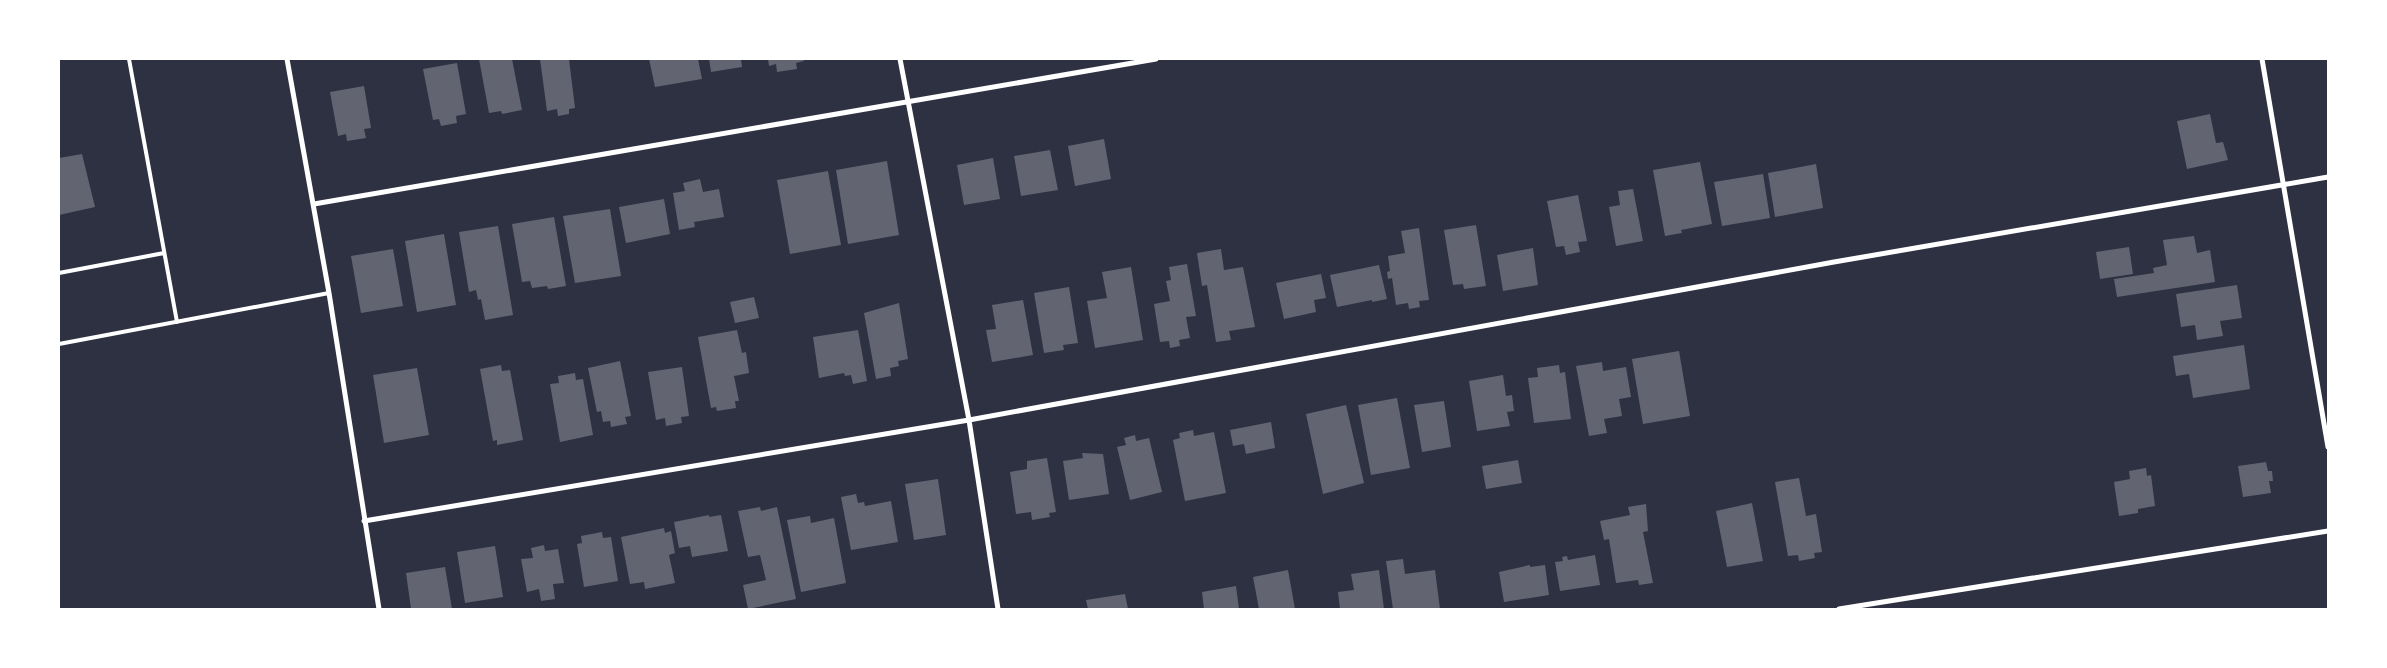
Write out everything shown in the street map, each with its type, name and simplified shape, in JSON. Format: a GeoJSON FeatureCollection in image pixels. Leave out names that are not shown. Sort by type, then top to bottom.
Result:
{"type":"FeatureCollection","features":[{"type":"Feature","properties":{"kind":"street"},"geometry":{"type":"LineString","coordinates":[[287,59],[329,293],[379,609]]}},
{"type":"Feature","properties":{"kind":"street"},"geometry":{"type":"LineString","coordinates":[[900,59],[969,420],[998,609]]}},
{"type":"Feature","properties":{"kind":"street"},"geometry":{"type":"LineString","coordinates":[[314,204],[1156,59]]}},
{"type":"Feature","properties":{"kind":"street"},"geometry":{"type":"LineString","coordinates":[[2262,59],[2328,447]]}},
{"type":"Feature","properties":{"kind":"street"},"geometry":{"type":"LineString","coordinates":[[364,521],[969,420],[1834,262],[2328,177]]}},
{"type":"Feature","properties":{"kind":"street"},"geometry":{"type":"LineString","coordinates":[[1839,609],[2328,531]]}},
{"type":"Feature","properties":{"kind":"lane"},"geometry":{"type":"LineString","coordinates":[[129,59],[177,322]]}},
{"type":"Feature","properties":{"kind":"lane"},"geometry":{"type":"LineString","coordinates":[[59,272],[164,253]]}},
{"type":"Feature","properties":{"kind":"lane"},"geometry":{"type":"LineString","coordinates":[[59,344],[329,293]]}},
{"type":"Feature","properties":{"kind":"building"},"geometry":{"type":"Polygon","coordinates":[[[479,59],[512,59],[522,110],[502,114],[501,111],[489,113],[479,59]]]}},
{"type":"Feature","properties":{"kind":"building"},"geometry":{"type":"Polygon","coordinates":[[[540,59],[569,59],[575,108],[569,109],[569,114],[558,116],[557,109],[547,111],[540,59]]]}},
{"type":"Feature","properties":{"kind":"building"},"geometry":{"type":"Polygon","coordinates":[[[649,59],[698,59],[702,79],[655,87],[649,59]]]}},
{"type":"Feature","properties":{"kind":"building"},"geometry":{"type":"Polygon","coordinates":[[[709,59],[741,59],[742,67],[711,72],[709,59]]]}},
{"type":"Feature","properties":{"kind":"building"},"geometry":{"type":"Polygon","coordinates":[[[768,59],[803,59],[804,61],[796,63],[797,69],[777,72],[776,64],[769,66],[768,59]]]}},
{"type":"Feature","properties":{"kind":"building"},"geometry":{"type":"Polygon","coordinates":[[[457,63],[466,114],[456,116],[457,123],[441,126],[439,119],[433,120],[423,69],[457,63]]]}},
{"type":"Feature","properties":{"kind":"building"},"geometry":{"type":"Polygon","coordinates":[[[364,86],[371,128],[364,129],[366,138],[347,141],[346,134],[338,136],[330,92],[364,86]]]}},
{"type":"Feature","properties":{"kind":"building"},"geometry":{"type":"Polygon","coordinates":[[[2210,114],[2216,143],[2223,142],[2228,160],[2187,169],[2177,121],[2210,114]]]}},
{"type":"Feature","properties":{"kind":"building"},"geometry":{"type":"Polygon","coordinates":[[[1104,139],[1111,179],[1075,186],[1068,146],[1104,139]]]}},
{"type":"Feature","properties":{"kind":"building"},"geometry":{"type":"Polygon","coordinates":[[[1050,150],[1058,190],[1021,196],[1014,156],[1050,150]]]}},
{"type":"Feature","properties":{"kind":"building"},"geometry":{"type":"Polygon","coordinates":[[[82,154],[95,207],[59,215],[59,158],[82,154]]]}},
{"type":"Feature","properties":{"kind":"building"},"geometry":{"type":"Polygon","coordinates":[[[993,158],[1000,199],[964,205],[957,165],[993,158]]]}},
{"type":"Feature","properties":{"kind":"building"},"geometry":{"type":"Polygon","coordinates":[[[887,161],[899,235],[848,244],[836,170],[887,161]]]}},
{"type":"Feature","properties":{"kind":"building"},"geometry":{"type":"Polygon","coordinates":[[[1700,162],[1712,224],[1681,230],[1682,233],[1665,236],[1653,170],[1700,162]]]}},
{"type":"Feature","properties":{"kind":"building"},"geometry":{"type":"Polygon","coordinates":[[[1816,164],[1823,208],[1775,217],[1768,173],[1816,164]]]}},
{"type":"Feature","properties":{"kind":"building"},"geometry":{"type":"Polygon","coordinates":[[[828,171],[841,245],[790,254],[777,180],[828,171]]]}},
{"type":"Feature","properties":{"kind":"building"},"geometry":{"type":"Polygon","coordinates":[[[1763,174],[1770,218],[1722,226],[1714,182],[1763,174]]]}},
{"type":"Feature","properties":{"kind":"building"},"geometry":{"type":"Polygon","coordinates":[[[700,179],[703,192],[719,189],[724,217],[694,222],[695,227],[679,230],[673,193],[685,191],[683,183],[700,179]]]}},
{"type":"Feature","properties":{"kind":"building"},"geometry":{"type":"Polygon","coordinates":[[[1633,189],[1643,241],[1616,246],[1609,207],[1620,205],[1618,191],[1633,189]]]}},
{"type":"Feature","properties":{"kind":"building"},"geometry":{"type":"Polygon","coordinates":[[[1578,195],[1587,241],[1578,242],[1580,252],[1566,255],[1564,246],[1556,247],[1547,201],[1578,195]]]}},
{"type":"Feature","properties":{"kind":"building"},"geometry":{"type":"Polygon","coordinates":[[[664,199],[670,234],[626,243],[619,207],[664,199]]]}},
{"type":"Feature","properties":{"kind":"building"},"geometry":{"type":"Polygon","coordinates":[[[610,209],[621,276],[575,283],[563,216],[610,209]]]}},
{"type":"Feature","properties":{"kind":"building"},"geometry":{"type":"Polygon","coordinates":[[[554,217],[566,286],[548,289],[547,286],[532,288],[530,281],[522,282],[512,224],[554,217]]]}},
{"type":"Feature","properties":{"kind":"building"},"geometry":{"type":"Polygon","coordinates":[[[1476,225],[1486,286],[1464,289],[1463,284],[1453,285],[1444,230],[1476,225]]]}},
{"type":"Feature","properties":{"kind":"building"},"geometry":{"type":"Polygon","coordinates":[[[498,226],[513,315],[485,320],[481,299],[478,300],[476,290],[469,292],[459,232],[498,226]]]}},
{"type":"Feature","properties":{"kind":"building"},"geometry":{"type":"Polygon","coordinates":[[[1419,228],[1429,300],[1419,301],[1420,307],[1409,309],[1408,303],[1396,305],[1392,278],[1388,279],[1387,272],[1390,271],[1388,256],[1405,253],[1401,231],[1419,228]]]}},
{"type":"Feature","properties":{"kind":"building"},"geometry":{"type":"Polygon","coordinates":[[[444,234],[456,305],[417,312],[405,241],[444,234]]]}},
{"type":"Feature","properties":{"kind":"building"},"geometry":{"type":"Polygon","coordinates":[[[2194,236],[2197,253],[2210,250],[2215,282],[2117,297],[2114,279],[2154,273],[2153,268],[2167,265],[2163,240],[2194,236]]]}},
{"type":"Feature","properties":{"kind":"building"},"geometry":{"type":"Polygon","coordinates":[[[2129,247],[2133,274],[2100,279],[2096,252],[2129,247]]]}},
{"type":"Feature","properties":{"kind":"building"},"geometry":{"type":"Polygon","coordinates":[[[1533,248],[1538,285],[1503,291],[1497,255],[1533,248]]]}},
{"type":"Feature","properties":{"kind":"building"},"geometry":{"type":"Polygon","coordinates":[[[393,249],[403,306],[361,313],[351,256],[393,249]]]}},
{"type":"Feature","properties":{"kind":"building"},"geometry":{"type":"Polygon","coordinates":[[[1221,249],[1224,270],[1243,267],[1255,327],[1229,331],[1231,340],[1216,342],[1207,285],[1202,286],[1197,253],[1221,249]]]}},
{"type":"Feature","properties":{"kind":"building"},"geometry":{"type":"Polygon","coordinates":[[[1187,264],[1196,316],[1186,317],[1190,338],[1179,340],[1180,346],[1170,348],[1169,341],[1160,342],[1154,304],[1170,301],[1166,281],[1171,280],[1169,267],[1187,264]]]}},
{"type":"Feature","properties":{"kind":"building"},"geometry":{"type":"Polygon","coordinates":[[[1379,265],[1387,299],[1337,307],[1330,275],[1379,265]]]}},
{"type":"Feature","properties":{"kind":"building"},"geometry":{"type":"Polygon","coordinates":[[[1131,267],[1143,340],[1095,348],[1087,301],[1107,298],[1102,272],[1131,267]]]}},
{"type":"Feature","properties":{"kind":"building"},"geometry":{"type":"Polygon","coordinates":[[[1321,274],[1326,298],[1314,300],[1316,312],[1284,319],[1276,283],[1321,274]]]}},
{"type":"Feature","properties":{"kind":"building"},"geometry":{"type":"Polygon","coordinates":[[[2237,285],[2242,318],[2220,321],[2223,336],[2197,340],[2195,325],[2181,327],[2176,294],[2237,285]]]}},
{"type":"Feature","properties":{"kind":"building"},"geometry":{"type":"Polygon","coordinates":[[[1069,287],[1078,343],[1063,345],[1064,350],[1044,353],[1034,293],[1069,287]]]}},
{"type":"Feature","properties":{"kind":"building"},"geometry":{"type":"Polygon","coordinates":[[[754,297],[759,318],[735,323],[730,302],[754,297]]]}},
{"type":"Feature","properties":{"kind":"building"},"geometry":{"type":"Polygon","coordinates":[[[1023,300],[1033,355],[992,362],[986,330],[996,329],[992,305],[1023,300]]]}},
{"type":"Feature","properties":{"kind":"building"},"geometry":{"type":"Polygon","coordinates":[[[899,303],[908,359],[898,361],[899,366],[890,368],[891,376],[876,379],[864,313],[899,303]]]}},
{"type":"Feature","properties":{"kind":"building"},"geometry":{"type":"Polygon","coordinates":[[[737,330],[742,353],[746,352],[749,373],[734,376],[739,401],[735,401],[736,408],[717,411],[716,407],[711,408],[698,337],[737,330]]]}},
{"type":"Feature","properties":{"kind":"building"},"geometry":{"type":"Polygon","coordinates":[[[858,330],[867,381],[853,384],[851,375],[845,376],[844,373],[819,378],[813,337],[858,330]]]}},
{"type":"Feature","properties":{"kind":"building"},"geometry":{"type":"Polygon","coordinates":[[[2244,345],[2250,389],[2193,398],[2189,374],[2176,376],[2173,356],[2244,345]]]}},
{"type":"Feature","properties":{"kind":"building"},"geometry":{"type":"Polygon","coordinates":[[[1679,351],[1690,416],[1643,424],[1632,359],[1679,351]]]}},
{"type":"Feature","properties":{"kind":"building"},"geometry":{"type":"Polygon","coordinates":[[[620,361],[631,416],[625,417],[627,424],[611,427],[610,421],[603,422],[601,411],[597,412],[588,368],[620,361]]]}},
{"type":"Feature","properties":{"kind":"building"},"geometry":{"type":"Polygon","coordinates":[[[1602,362],[1603,371],[1626,367],[1631,397],[1619,399],[1622,416],[1604,419],[1607,433],[1589,436],[1576,366],[1602,362]]]}},
{"type":"Feature","properties":{"kind":"building"},"geometry":{"type":"Polygon","coordinates":[[[501,365],[502,371],[510,370],[523,440],[497,445],[497,440],[493,441],[480,369],[501,365]]]}},
{"type":"Feature","properties":{"kind":"building"},"geometry":{"type":"Polygon","coordinates":[[[1559,365],[1560,373],[1565,372],[1571,419],[1534,423],[1528,378],[1538,377],[1537,368],[1559,365]]]}},
{"type":"Feature","properties":{"kind":"building"},"geometry":{"type":"Polygon","coordinates":[[[682,367],[689,416],[681,417],[682,423],[666,426],[665,418],[656,420],[648,372],[682,367]]]}},
{"type":"Feature","properties":{"kind":"building"},"geometry":{"type":"Polygon","coordinates":[[[417,368],[429,435],[384,443],[373,375],[417,368]]]}},
{"type":"Feature","properties":{"kind":"building"},"geometry":{"type":"Polygon","coordinates":[[[575,373],[576,380],[583,379],[593,435],[560,442],[550,384],[559,383],[558,376],[575,373]]]}},
{"type":"Feature","properties":{"kind":"building"},"geometry":{"type":"Polygon","coordinates":[[[1503,375],[1506,396],[1512,395],[1514,411],[1507,412],[1510,426],[1477,431],[1469,381],[1503,375]]]}},
{"type":"Feature","properties":{"kind":"building"},"geometry":{"type":"Polygon","coordinates":[[[1397,398],[1410,468],[1371,475],[1358,405],[1397,398]]]}},
{"type":"Feature","properties":{"kind":"building"},"geometry":{"type":"Polygon","coordinates":[[[1444,401],[1451,447],[1422,452],[1414,405],[1444,401]]]}},
{"type":"Feature","properties":{"kind":"building"},"geometry":{"type":"Polygon","coordinates":[[[1346,405],[1364,483],[1323,494],[1306,414],[1346,405]]]}},
{"type":"Feature","properties":{"kind":"building"},"geometry":{"type":"Polygon","coordinates":[[[1271,422],[1275,448],[1246,454],[1244,444],[1233,446],[1230,430],[1271,422]]]}},
{"type":"Feature","properties":{"kind":"building"},"geometry":{"type":"Polygon","coordinates":[[[1193,430],[1194,436],[1214,432],[1226,493],[1185,501],[1173,440],[1180,438],[1179,433],[1193,430]]]}},
{"type":"Feature","properties":{"kind":"building"},"geometry":{"type":"Polygon","coordinates":[[[1135,435],[1136,441],[1149,438],[1162,492],[1130,500],[1117,447],[1126,445],[1124,438],[1135,435]]]}},
{"type":"Feature","properties":{"kind":"building"},"geometry":{"type":"Polygon","coordinates":[[[1082,453],[1103,454],[1109,494],[1069,500],[1063,461],[1083,458],[1082,453]]]}},
{"type":"Feature","properties":{"kind":"building"},"geometry":{"type":"Polygon","coordinates":[[[1047,458],[1056,512],[1049,513],[1050,517],[1032,520],[1031,512],[1016,514],[1010,472],[1027,469],[1027,461],[1047,458]]]}},
{"type":"Feature","properties":{"kind":"building"},"geometry":{"type":"Polygon","coordinates":[[[1518,460],[1522,483],[1486,489],[1482,466],[1518,460]]]}},
{"type":"Feature","properties":{"kind":"building"},"geometry":{"type":"Polygon","coordinates":[[[2266,462],[2268,471],[2272,471],[2273,481],[2269,481],[2271,493],[2243,497],[2238,466],[2266,462]]]}},
{"type":"Feature","properties":{"kind":"building"},"geometry":{"type":"Polygon","coordinates":[[[2146,468],[2147,476],[2151,475],[2155,506],[2138,509],[2138,513],[2119,516],[2114,482],[2130,479],[2129,471],[2146,468]]]}},
{"type":"Feature","properties":{"kind":"building"},"geometry":{"type":"Polygon","coordinates":[[[1799,478],[1806,516],[1816,514],[1822,552],[1814,553],[1815,558],[1799,561],[1798,555],[1788,556],[1775,482],[1799,478]]]}},
{"type":"Feature","properties":{"kind":"building"},"geometry":{"type":"Polygon","coordinates":[[[938,479],[946,535],[914,540],[905,484],[938,479]]]}},
{"type":"Feature","properties":{"kind":"building"},"geometry":{"type":"Polygon","coordinates":[[[856,494],[858,503],[864,502],[865,506],[891,501],[898,542],[851,550],[841,497],[856,494]]]}},
{"type":"Feature","properties":{"kind":"building"},"geometry":{"type":"Polygon","coordinates":[[[1752,503],[1763,561],[1727,567],[1716,511],[1752,503]]]}},
{"type":"Feature","properties":{"kind":"building"},"geometry":{"type":"Polygon","coordinates":[[[1646,504],[1648,531],[1643,532],[1653,583],[1639,585],[1638,580],[1616,583],[1609,539],[1604,540],[1600,521],[1630,515],[1628,507],[1646,504]]]}},
{"type":"Feature","properties":{"kind":"building"},"geometry":{"type":"Polygon","coordinates":[[[760,507],[761,511],[777,507],[796,599],[748,609],[743,585],[766,580],[760,555],[748,557],[738,511],[760,507]]]}},
{"type":"Feature","properties":{"kind":"building"},"geometry":{"type":"Polygon","coordinates":[[[709,515],[709,517],[721,515],[728,551],[692,557],[690,546],[679,548],[674,522],[709,515]]]}},
{"type":"Feature","properties":{"kind":"building"},"geometry":{"type":"Polygon","coordinates":[[[810,516],[811,523],[834,518],[846,583],[801,592],[787,520],[810,516]]]}},
{"type":"Feature","properties":{"kind":"building"},"geometry":{"type":"Polygon","coordinates":[[[664,528],[665,533],[671,531],[675,553],[669,555],[675,583],[645,589],[644,582],[630,584],[621,537],[664,528]]]}},
{"type":"Feature","properties":{"kind":"building"},"geometry":{"type":"Polygon","coordinates":[[[602,532],[603,538],[611,537],[618,581],[584,587],[577,544],[582,543],[581,536],[602,532]]]}},
{"type":"Feature","properties":{"kind":"building"},"geometry":{"type":"Polygon","coordinates":[[[544,545],[545,551],[558,549],[564,583],[553,584],[555,599],[541,601],[539,589],[527,592],[521,559],[533,558],[531,548],[544,545]]]}},
{"type":"Feature","properties":{"kind":"building"},"geometry":{"type":"Polygon","coordinates":[[[495,546],[503,597],[465,603],[457,552],[495,546]]]}},
{"type":"Feature","properties":{"kind":"building"},"geometry":{"type":"Polygon","coordinates":[[[1595,555],[1600,585],[1560,591],[1555,562],[1563,561],[1562,557],[1567,556],[1568,560],[1595,555]]]}},
{"type":"Feature","properties":{"kind":"building"},"geometry":{"type":"Polygon","coordinates":[[[1403,559],[1405,574],[1435,570],[1440,609],[1393,609],[1386,561],[1403,559]]]}},
{"type":"Feature","properties":{"kind":"building"},"geometry":{"type":"Polygon","coordinates":[[[1530,565],[1530,567],[1545,565],[1549,595],[1504,602],[1499,572],[1530,565]]]}},
{"type":"Feature","properties":{"kind":"building"},"geometry":{"type":"Polygon","coordinates":[[[445,567],[452,609],[411,609],[406,573],[445,567]]]}},
{"type":"Feature","properties":{"kind":"building"},"geometry":{"type":"Polygon","coordinates":[[[1288,570],[1295,609],[1259,609],[1253,577],[1288,570]]]}},
{"type":"Feature","properties":{"kind":"building"},"geometry":{"type":"Polygon","coordinates":[[[1379,570],[1384,609],[1340,609],[1338,592],[1354,590],[1351,574],[1379,570]]]}},
{"type":"Feature","properties":{"kind":"building"},"geometry":{"type":"Polygon","coordinates":[[[1236,586],[1239,609],[1204,609],[1202,592],[1236,586]]]}},
{"type":"Feature","properties":{"kind":"building"},"geometry":{"type":"Polygon","coordinates":[[[1125,594],[1128,609],[1088,609],[1086,600],[1125,594]]]}}]}
